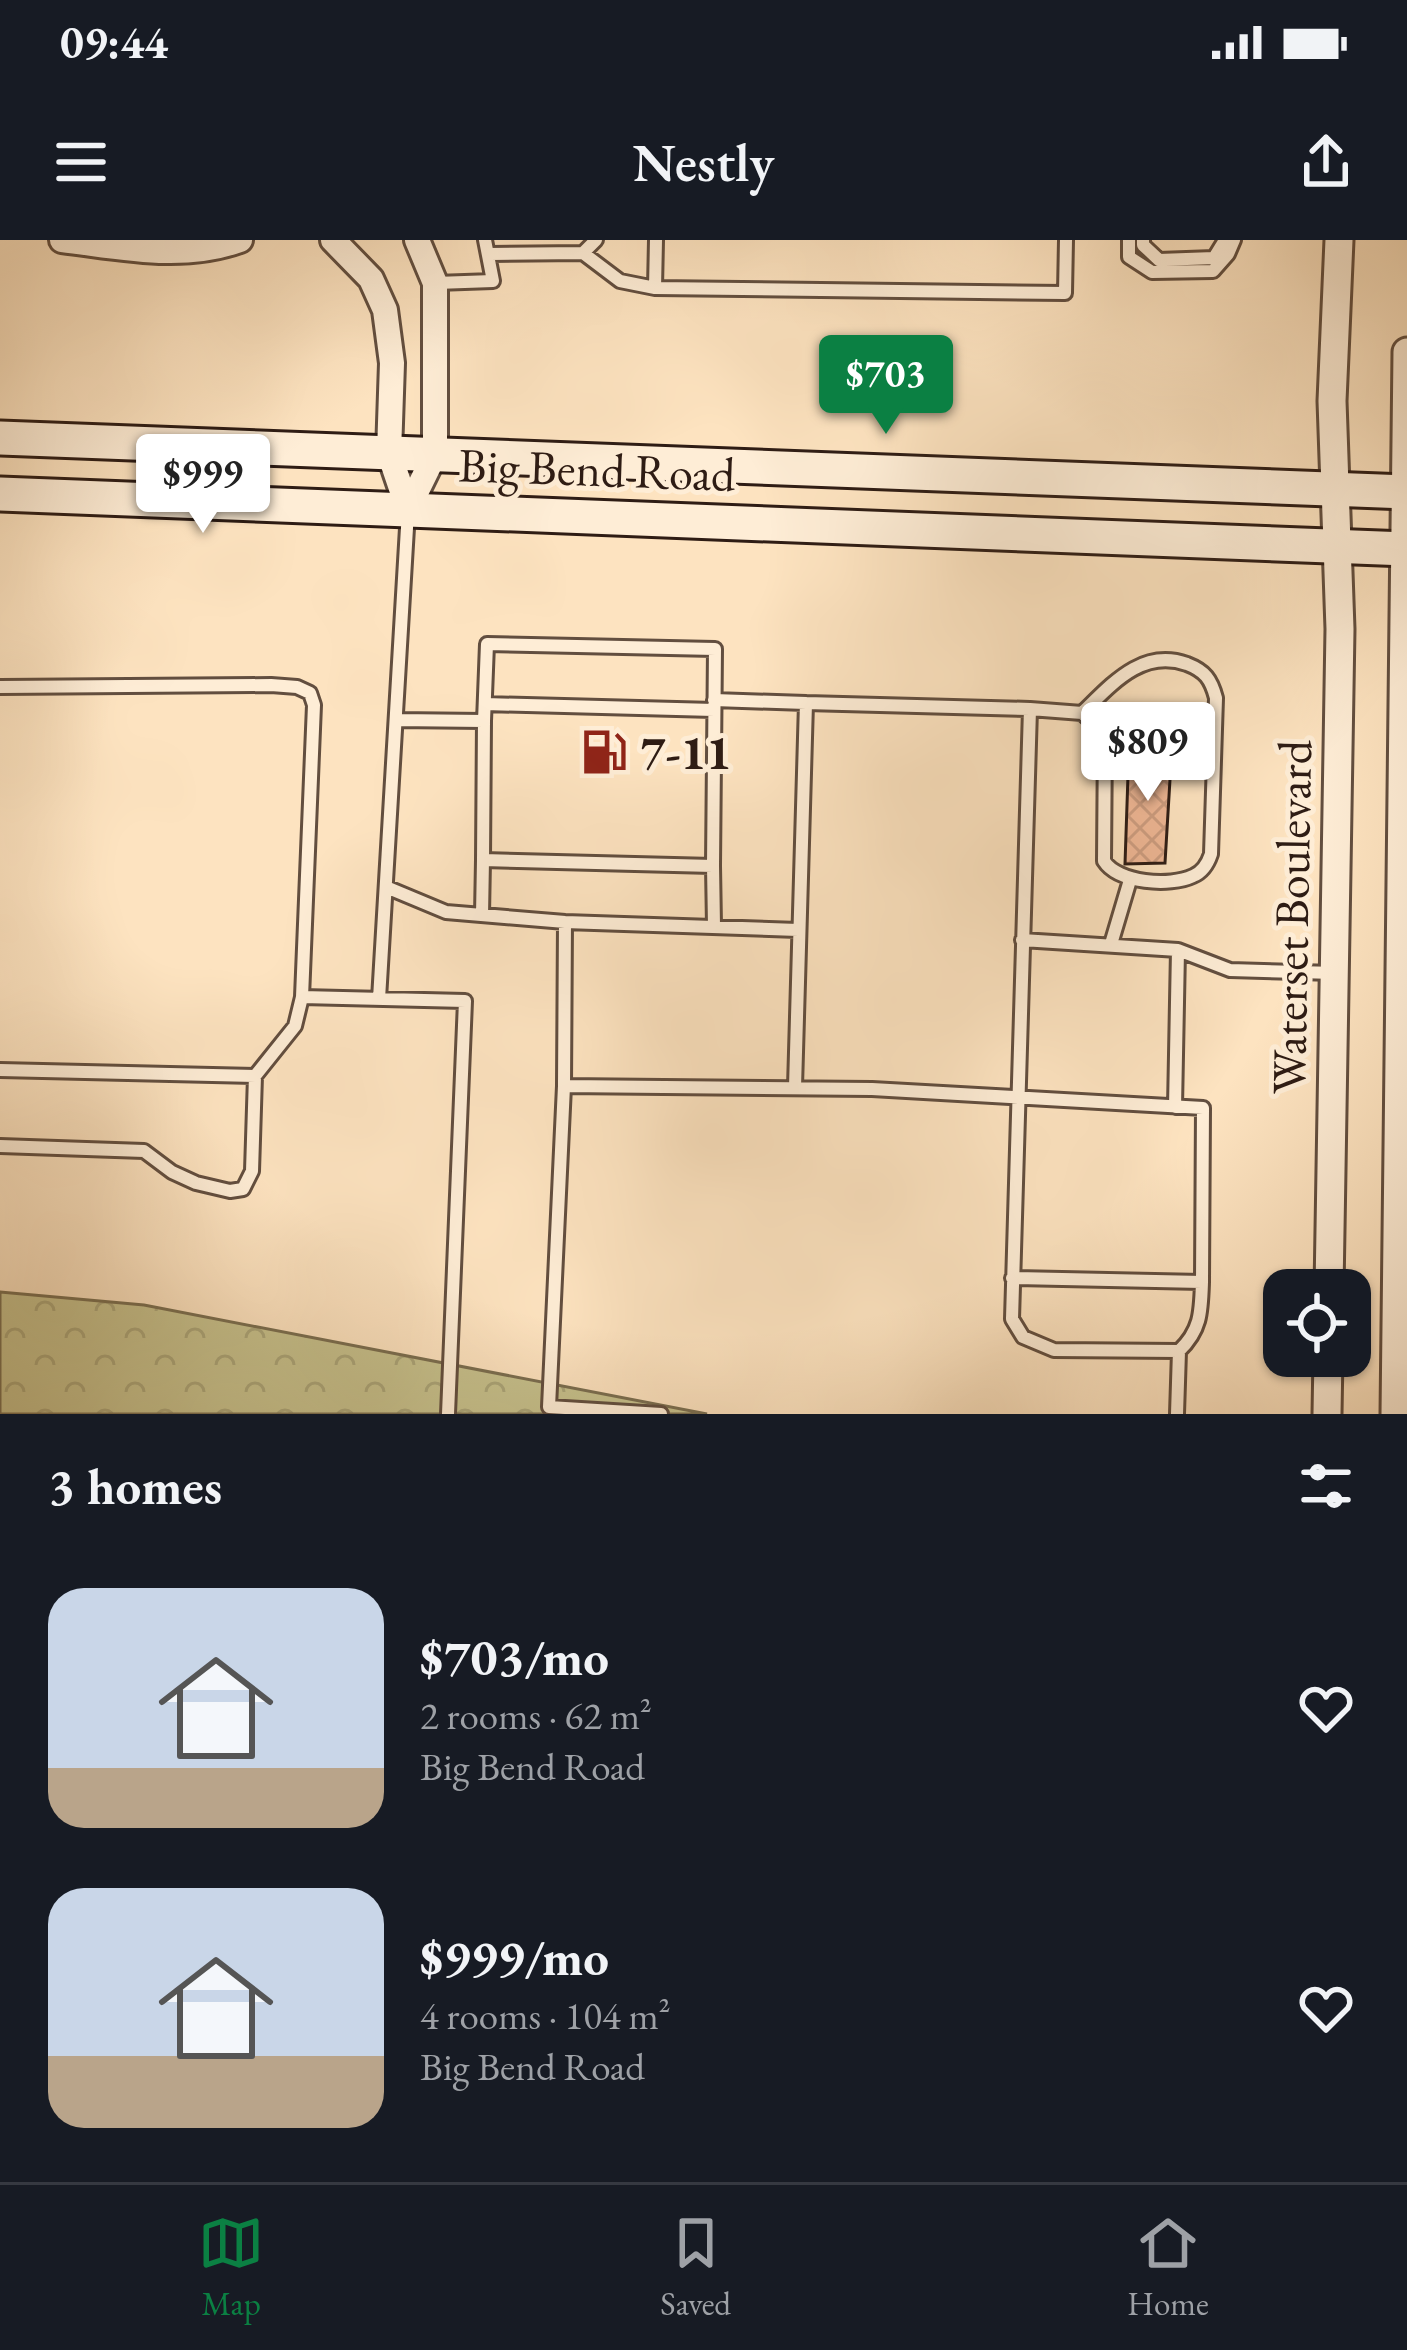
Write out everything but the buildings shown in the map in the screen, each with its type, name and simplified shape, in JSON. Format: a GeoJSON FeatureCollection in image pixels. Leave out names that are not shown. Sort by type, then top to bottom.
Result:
{"type":"FeatureCollection","features":[{"type":"Feature","properties":{"kind":"main road","name":"Big Bend Road"},"geometry":{"type":"LineString","coordinates":[[0,438],[1406,492]]}},
{"type":"Feature","properties":{"kind":"main road","name":"Big Bend Road"},"geometry":{"type":"LineString","coordinates":[[0,494],[1406,548]]}},
{"type":"Feature","properties":{"kind":"street"},"geometry":{"type":"LineString","coordinates":[[62,240],[168,252],[210,249],[240,240]]}},
{"type":"Feature","properties":{"kind":"street"},"geometry":{"type":"LineString","coordinates":[[332,240],[371,279],[385,310],[392,363],[389,453],[408,509]]}},
{"type":"Feature","properties":{"kind":"street"},"geometry":{"type":"LineString","coordinates":[[408,509],[435,454],[435,283],[417,240]]}},
{"type":"Feature","properties":{"kind":"street","name":"Waterset Boulevard"},"geometry":{"type":"LineString","coordinates":[[1329,1269],[1338,546],[1332,401],[1339,240]]}},
{"type":"Feature","properties":{"kind":"street"},"geometry":{"type":"LineString","coordinates":[[1395,1414],[1407,352]]}},
{"type":"Feature","properties":{"kind":"street"},"geometry":{"type":"LineString","coordinates":[[1327,1414],[1328,1377]]}},
{"type":"Feature","properties":{"kind":"lane"},"geometry":{"type":"LineString","coordinates":[[583,253],[596,240]]}},
{"type":"Feature","properties":{"kind":"lane"},"geometry":{"type":"LineString","coordinates":[[655,288],[656,240]]}},
{"type":"Feature","properties":{"kind":"lane"},"geometry":{"type":"LineString","coordinates":[[435,283],[493,281],[488,247],[583,253],[620,280],[655,288],[1065,293],[1066,240]]}},
{"type":"Feature","properties":{"kind":"lane"},"geometry":{"type":"LineString","coordinates":[[1129,240],[1129,257],[1152,272],[1213,271],[1228,254],[1229,240]]}},
{"type":"Feature","properties":{"kind":"lane"},"geometry":{"type":"LineString","coordinates":[[1143,240],[1159,260],[1214,258],[1229,240]]}},
{"type":"Feature","properties":{"kind":"lane"},"geometry":{"type":"LineString","coordinates":[[380,999],[408,509]]}},
{"type":"Feature","properties":{"kind":"lane"},"geometry":{"type":"LineString","coordinates":[[482,915],[487,644],[538,650],[715,649],[714,926]]}},
{"type":"Feature","properties":{"kind":"lane"},"geometry":{"type":"LineString","coordinates":[[485,704],[536,699],[806,703],[1082,713],[1105,734],[1104,860],[1110,870],[1130,880],[1192,877],[1206,866],[1211,854],[1216,698],[1211,681],[1201,669],[1178,661],[1145,661],[1119,677],[1082,713]]}},
{"type":"Feature","properties":{"kind":"lane"},"geometry":{"type":"LineString","coordinates":[[0,687],[297,687],[310,693],[314,705],[302,997],[295,1026],[255,1076],[252,1171],[243,1189],[230,1191],[196,1183],[144,1150],[0,1146]]}},
{"type":"Feature","properties":{"kind":"lane"},"geometry":{"type":"LineString","coordinates":[[795,1087],[806,703]]}},
{"type":"Feature","properties":{"kind":"lane"},"geometry":{"type":"LineString","coordinates":[[1030,709],[1012,1318],[1023,1337],[1054,1350],[1179,1351]]}},
{"type":"Feature","properties":{"kind":"lane"},"geometry":{"type":"LineString","coordinates":[[396,720],[484,721]]}},
{"type":"Feature","properties":{"kind":"lane"},"geometry":{"type":"LineString","coordinates":[[483,860],[712,866]]}},
{"type":"Feature","properties":{"kind":"lane"},"geometry":{"type":"LineString","coordinates":[[1111,944],[1130,880]]}},
{"type":"Feature","properties":{"kind":"lane"},"geometry":{"type":"LineString","coordinates":[[386,887],[446,911],[482,915],[798,930]]}},
{"type":"Feature","properties":{"kind":"lane"},"geometry":{"type":"LineString","coordinates":[[566,922],[564,1086],[548,1407],[661,1414]]}},
{"type":"Feature","properties":{"kind":"lane"},"geometry":{"type":"LineString","coordinates":[[1022,940],[1178,950],[1230,970],[1335,973]]}},
{"type":"Feature","properties":{"kind":"lane"},"geometry":{"type":"LineString","coordinates":[[1175,1107],[1178,950]]}},
{"type":"Feature","properties":{"kind":"lane"},"geometry":{"type":"LineString","coordinates":[[302,997],[464,1001],[448,1414]]}},
{"type":"Feature","properties":{"kind":"lane"},"geometry":{"type":"LineString","coordinates":[[0,1070],[255,1076]]}},
{"type":"Feature","properties":{"kind":"lane"},"geometry":{"type":"LineString","coordinates":[[564,1086],[795,1087],[1203,1108],[1201,1318],[1193,1337],[1179,1351],[1177,1414]]}},
{"type":"Feature","properties":{"kind":"lane"},"geometry":{"type":"LineString","coordinates":[[1012,1278],[1202,1282]]}},
{"type":"Feature","properties":{"kind":"green space"},"geometry":{"type":"Polygon","coordinates":[[[0,1292],[144,1305],[707,1414],[0,1414],[0,1292]]]}},
{"type":"Feature","properties":{"kind":"place","name":"7-11"},"geometry":{"type":"Point","coordinates":[604,752]}}]}
